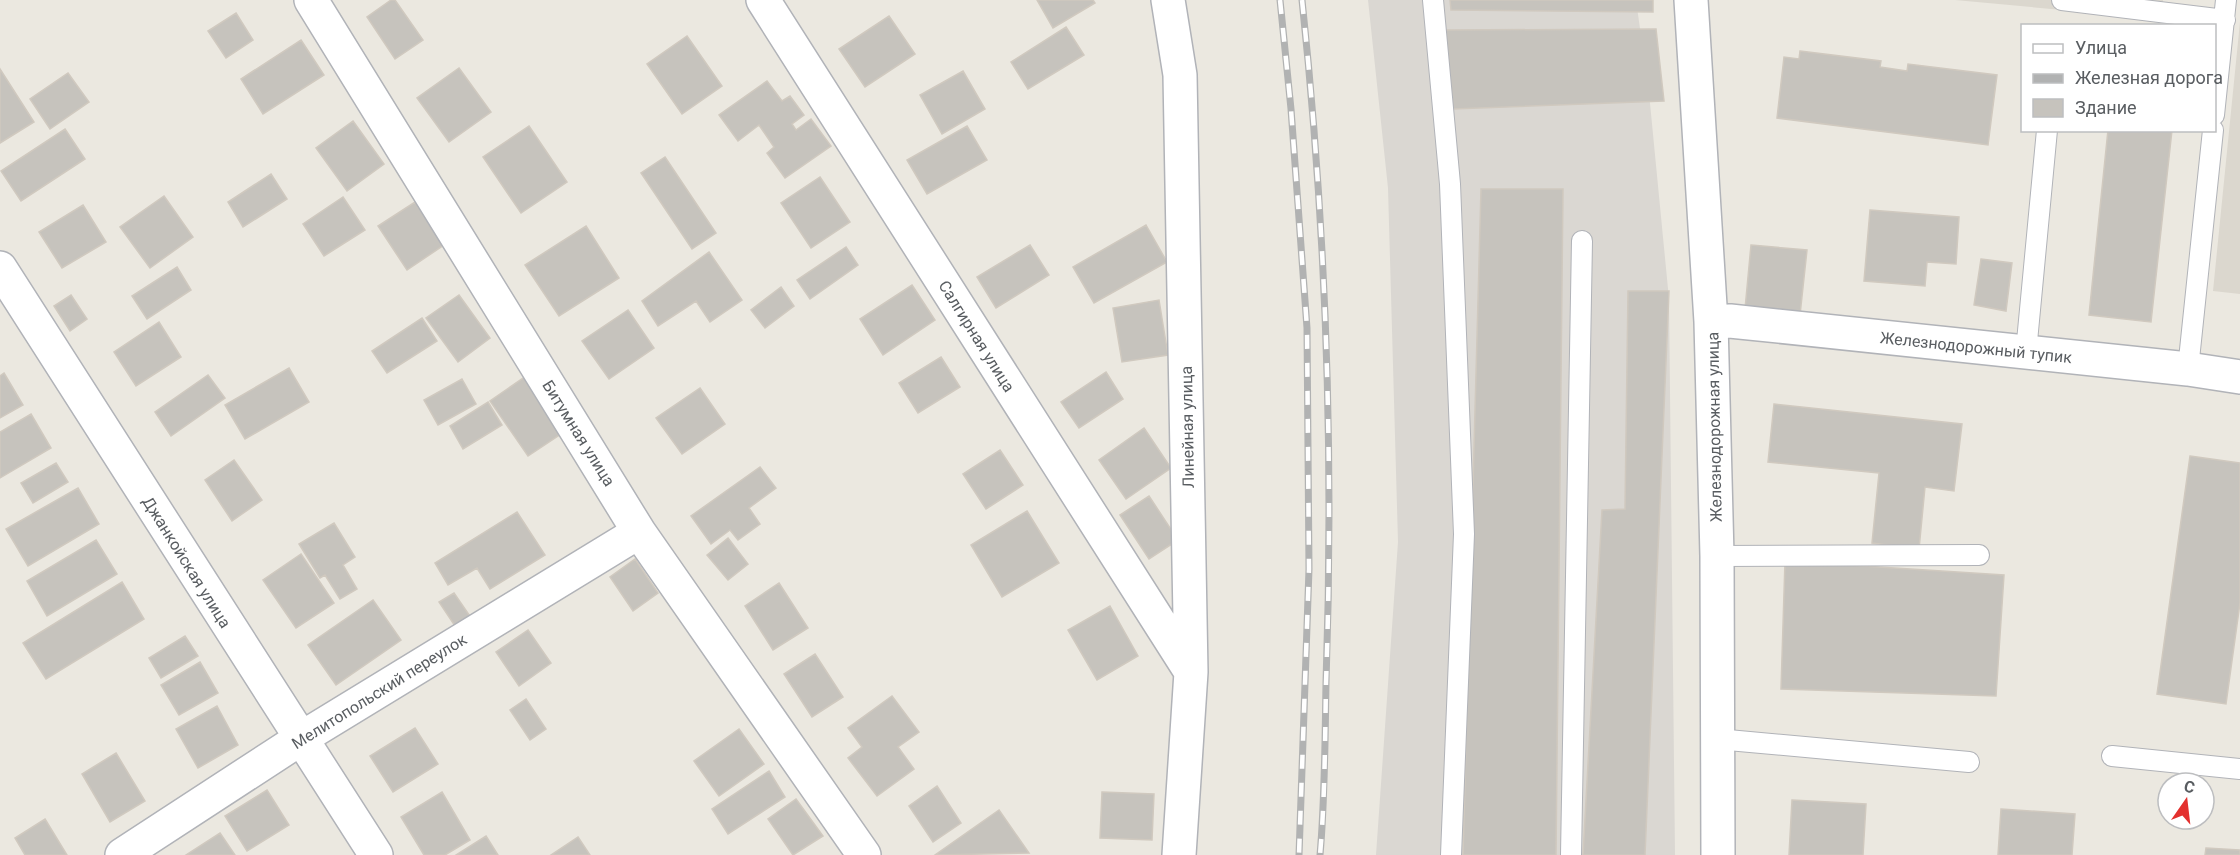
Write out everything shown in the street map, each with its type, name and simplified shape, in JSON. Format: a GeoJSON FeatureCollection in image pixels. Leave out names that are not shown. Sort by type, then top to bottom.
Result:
{"type":"FeatureCollection","features":[{"type":"Feature","properties":{"kind":"street","name":"Салгирная улица"},"geometry":{"type":"LineString","coordinates":[[763,0],[1191,672]]}},
{"type":"Feature","properties":{"kind":"street","name":"Линейная улица"},"geometry":{"type":"LineString","coordinates":[[1168,0],[1180,75],[1191,672],[1179,855]]}},
{"type":"Feature","properties":{"kind":"street","name":"Железнодорожная улица"},"geometry":{"type":"LineString","coordinates":[[1691,0],[1711,322],[1717,556],[1718,855]]}},
{"type":"Feature","properties":{"kind":"street","name":"Битумная улица"},"geometry":{"type":"LineString","coordinates":[[320,3],[639,532],[864,855]]}},
{"type":"Feature","properties":{"kind":"street","name":"Джанкойская улица"},"geometry":{"type":"LineString","coordinates":[[0,268],[376,855]]}},
{"type":"Feature","properties":{"kind":"street","name":"Железнодорожный тупик"},"geometry":{"type":"LineString","coordinates":[[1711,322],[1730,321],[2188,369],[2240,377]]}},
{"type":"Feature","properties":{"kind":"street","name":"Мелитопольский переулок"},"geometry":{"type":"LineString","coordinates":[[122,855],[300,739],[639,532]]}},
{"type":"Feature","properties":{"kind":"lane"},"geometry":{"type":"LineString","coordinates":[[1433,0],[1450,184],[1464,534],[1451,855]]}},
{"type":"Feature","properties":{"kind":"lane"},"geometry":{"type":"LineString","coordinates":[[2062,0],[2225,20]]}},
{"type":"Feature","properties":{"kind":"lane"},"geometry":{"type":"LineString","coordinates":[[2216,98],[2226,0]]}},
{"type":"Feature","properties":{"kind":"lane"},"geometry":{"type":"LineString","coordinates":[[2026,352],[2047,132]]}},
{"type":"Feature","properties":{"kind":"lane"},"geometry":{"type":"LineString","coordinates":[[2188,369],[2213,132]]}},
{"type":"Feature","properties":{"kind":"lane"},"geometry":{"type":"LineString","coordinates":[[1571,855],[1582,241]]}},
{"type":"Feature","properties":{"kind":"lane"},"geometry":{"type":"LineString","coordinates":[[1717,556],[1979,555]]}},
{"type":"Feature","properties":{"kind":"lane"},"geometry":{"type":"LineString","coordinates":[[1717,739],[1969,762]]}},
{"type":"Feature","properties":{"kind":"lane"},"geometry":{"type":"LineString","coordinates":[[2112,756],[2240,769]]}},
{"type":"Feature","properties":{"kind":"shaded area"},"geometry":{"type":"Polygon","coordinates":[[[1368,0],[1636,0],[1649,93],[1669,299],[1675,855],[1376,855],[1398,542],[1388,188],[1368,0]]]}},
{"type":"Feature","properties":{"kind":"shaded area"},"geometry":{"type":"Polygon","coordinates":[[[1955,0],[2163,0],[2160,19],[1955,0]]]}},
{"type":"Feature","properties":{"kind":"shaded area"},"geometry":{"type":"Polygon","coordinates":[[[2240,22],[2240,294],[2213,291],[2240,22]]]}},
{"type":"Feature","properties":{"kind":"building"},"geometry":{"type":"Polygon","coordinates":[[[391,0],[395,0],[423,40],[395,59],[367,17],[391,0]]]}},
{"type":"Feature","properties":{"kind":"building"},"geometry":{"type":"Polygon","coordinates":[[[1037,0],[1093,0],[1095,3],[1053,28],[1037,0]]]}},
{"type":"Feature","properties":{"kind":"building"},"geometry":{"type":"Polygon","coordinates":[[[1450,0],[1653,0],[1653,12],[1451,10],[1450,0]]]}},
{"type":"Feature","properties":{"kind":"building"},"geometry":{"type":"Polygon","coordinates":[[[236,13],[253,40],[226,58],[208,31],[236,13]]]}},
{"type":"Feature","properties":{"kind":"building"},"geometry":{"type":"Polygon","coordinates":[[[889,16],[915,54],[865,87],[839,49],[889,16]]]}},
{"type":"Feature","properties":{"kind":"building"},"geometry":{"type":"Polygon","coordinates":[[[1066,27],[1084,55],[1028,89],[1011,62],[1066,27]]]}},
{"type":"Feature","properties":{"kind":"building"},"geometry":{"type":"Polygon","coordinates":[[[1656,29],[1664,101],[1453,109],[1446,30],[1656,29]]]}},
{"type":"Feature","properties":{"kind":"building"},"geometry":{"type":"Polygon","coordinates":[[[687,36],[722,86],[682,114],[647,64],[687,36]]]}},
{"type":"Feature","properties":{"kind":"building"},"geometry":{"type":"Polygon","coordinates":[[[301,40],[324,75],[263,114],[241,79],[301,40]]]}},
{"type":"Feature","properties":{"kind":"building"},"geometry":{"type":"Polygon","coordinates":[[[1800,51],[1881,61],[1880,67],[1907,71],[1908,64],[1997,75],[1988,145],[1777,118],[1784,57],[1799,59],[1800,51]]]}},
{"type":"Feature","properties":{"kind":"building"},"geometry":{"type":"Polygon","coordinates":[[[459,68],[491,112],[449,142],[417,98],[459,68]]]}},
{"type":"Feature","properties":{"kind":"building"},"geometry":{"type":"Polygon","coordinates":[[[0,69],[34,122],[0,143],[0,69]]]}},
{"type":"Feature","properties":{"kind":"building"},"geometry":{"type":"Polygon","coordinates":[[[963,71],[985,109],[942,134],[920,95],[963,71]]]}},
{"type":"Feature","properties":{"kind":"building"},"geometry":{"type":"Polygon","coordinates":[[[68,73],[89,102],[50,129],[30,99],[68,73]]]}},
{"type":"Feature","properties":{"kind":"building"},"geometry":{"type":"Polygon","coordinates":[[[767,81],[782,101],[790,96],[804,115],[792,124],[796,130],[811,119],[831,146],[785,178],[767,153],[774,147],[759,125],[738,141],[719,115],[767,81]]]}},
{"type":"Feature","properties":{"kind":"building"},"geometry":{"type":"Polygon","coordinates":[[[353,121],[384,164],[347,191],[316,148],[353,121]]]}},
{"type":"Feature","properties":{"kind":"building"},"geometry":{"type":"Polygon","coordinates":[[[529,126],[567,182],[521,213],[483,157],[529,126]]]}},
{"type":"Feature","properties":{"kind":"building"},"geometry":{"type":"Polygon","coordinates":[[[967,126],[987,160],[927,194],[907,160],[967,126]]]}},
{"type":"Feature","properties":{"kind":"building"},"geometry":{"type":"Polygon","coordinates":[[[65,129],[85,159],[21,201],[1,171],[65,129]]]}},
{"type":"Feature","properties":{"kind":"building"},"geometry":{"type":"Polygon","coordinates":[[[2108,132],[2172,132],[2151,322],[2089,315],[2108,132]]]}},
{"type":"Feature","properties":{"kind":"building"},"geometry":{"type":"Polygon","coordinates":[[[665,157],[716,233],[692,249],[641,173],[665,157]]]}},
{"type":"Feature","properties":{"kind":"building"},"geometry":{"type":"Polygon","coordinates":[[[271,174],[287,199],[243,227],[228,202],[271,174]]]}},
{"type":"Feature","properties":{"kind":"building"},"geometry":{"type":"Polygon","coordinates":[[[820,177],[850,222],[811,248],[781,203],[820,177]]]}},
{"type":"Feature","properties":{"kind":"building"},"geometry":{"type":"Polygon","coordinates":[[[1481,189],[1563,189],[1556,855],[1463,855],[1481,189]]]}},
{"type":"Feature","properties":{"kind":"building"},"geometry":{"type":"Polygon","coordinates":[[[164,196],[193,237],[150,268],[120,227],[164,196]]]}},
{"type":"Feature","properties":{"kind":"building"},"geometry":{"type":"Polygon","coordinates":[[[343,197],[365,230],[324,256],[303,224],[343,197]]]}},
{"type":"Feature","properties":{"kind":"building"},"geometry":{"type":"Polygon","coordinates":[[[415,202],[444,245],[407,270],[378,226],[415,202]]]}},
{"type":"Feature","properties":{"kind":"building"},"geometry":{"type":"Polygon","coordinates":[[[83,205],[106,242],[62,268],[39,232],[83,205]]]}},
{"type":"Feature","properties":{"kind":"building"},"geometry":{"type":"Polygon","coordinates":[[[1870,210],[1959,217],[1956,264],[1927,262],[1925,286],[1864,281],[1870,210]]]}},
{"type":"Feature","properties":{"kind":"building"},"geometry":{"type":"Polygon","coordinates":[[[1146,225],[1167,262],[1094,303],[1073,267],[1146,225]]]}},
{"type":"Feature","properties":{"kind":"building"},"geometry":{"type":"Polygon","coordinates":[[[586,226],[619,278],[559,316],[525,265],[586,226]]]}},
{"type":"Feature","properties":{"kind":"building"},"geometry":{"type":"Polygon","coordinates":[[[1030,245],[1049,275],[996,308],[977,277],[1030,245]]]}},
{"type":"Feature","properties":{"kind":"building"},"geometry":{"type":"Polygon","coordinates":[[[1751,245],[1807,250],[1800,315],[1745,309],[1751,245]]]}},
{"type":"Feature","properties":{"kind":"building"},"geometry":{"type":"Polygon","coordinates":[[[846,247],[858,265],[810,299],[797,280],[846,247]]]}},
{"type":"Feature","properties":{"kind":"building"},"geometry":{"type":"Polygon","coordinates":[[[709,252],[742,300],[710,322],[696,301],[658,326],[642,301],[709,252]]]}},
{"type":"Feature","properties":{"kind":"building"},"geometry":{"type":"Polygon","coordinates":[[[1981,259],[2012,263],[2006,311],[1974,305],[1981,259]]]}},
{"type":"Feature","properties":{"kind":"building"},"geometry":{"type":"Polygon","coordinates":[[[177,267],[191,290],[147,319],[132,296],[177,267]]]}},
{"type":"Feature","properties":{"kind":"building"},"geometry":{"type":"Polygon","coordinates":[[[912,285],[935,320],[883,355],[860,319],[912,285]]]}},
{"type":"Feature","properties":{"kind":"building"},"geometry":{"type":"Polygon","coordinates":[[[781,287],[794,306],[765,328],[751,310],[781,287]]]}},
{"type":"Feature","properties":{"kind":"building"},"geometry":{"type":"Polygon","coordinates":[[[1628,291],[1669,291],[1645,855],[1583,855],[1602,510],[1625,509],[1628,291]]]}},
{"type":"Feature","properties":{"kind":"building"},"geometry":{"type":"Polygon","coordinates":[[[71,295],[87,319],[70,331],[54,306],[71,295]]]}},
{"type":"Feature","properties":{"kind":"building"},"geometry":{"type":"Polygon","coordinates":[[[459,295],[490,338],[458,362],[426,318],[459,295]]]}},
{"type":"Feature","properties":{"kind":"building"},"geometry":{"type":"Polygon","coordinates":[[[1159,300],[1168,355],[1122,362],[1113,308],[1159,300]]]}},
{"type":"Feature","properties":{"kind":"building"},"geometry":{"type":"Polygon","coordinates":[[[628,310],[654,348],[609,379],[582,341],[628,310]]]}},
{"type":"Feature","properties":{"kind":"building"},"geometry":{"type":"Polygon","coordinates":[[[422,318],[437,341],[387,373],[372,351],[422,318]]]}},
{"type":"Feature","properties":{"kind":"building"},"geometry":{"type":"Polygon","coordinates":[[[159,322],[181,357],[136,386],[114,352],[159,322]]]}},
{"type":"Feature","properties":{"kind":"building"},"geometry":{"type":"Polygon","coordinates":[[[941,357],[960,387],[918,413],[899,383],[941,357]]]}},
{"type":"Feature","properties":{"kind":"building"},"geometry":{"type":"Polygon","coordinates":[[[289,368],[309,402],[245,439],[225,405],[289,368]]]}},
{"type":"Feature","properties":{"kind":"building"},"geometry":{"type":"Polygon","coordinates":[[[1106,372],[1123,399],[1079,428],[1061,402],[1106,372]]]}},
{"type":"Feature","properties":{"kind":"building"},"geometry":{"type":"Polygon","coordinates":[[[4,373],[23,405],[0,418],[0,376],[4,373]]]}},
{"type":"Feature","properties":{"kind":"building"},"geometry":{"type":"Polygon","coordinates":[[[208,375],[225,398],[171,436],[155,412],[208,375]]]}},
{"type":"Feature","properties":{"kind":"building"},"geometry":{"type":"Polygon","coordinates":[[[526,376],[564,432],[528,456],[490,401],[526,376]]]}},
{"type":"Feature","properties":{"kind":"building"},"geometry":{"type":"Polygon","coordinates":[[[462,379],[476,404],[438,425],[424,400],[462,379]]]}},
{"type":"Feature","properties":{"kind":"building"},"geometry":{"type":"Polygon","coordinates":[[[700,388],[725,424],[682,454],[656,418],[700,388]]]}},
{"type":"Feature","properties":{"kind":"building"},"geometry":{"type":"Polygon","coordinates":[[[488,402],[502,425],[463,449],[450,426],[488,402]]]}},
{"type":"Feature","properties":{"kind":"building"},"geometry":{"type":"Polygon","coordinates":[[[1774,404],[1962,424],[1954,491],[1925,487],[1919,549],[1872,543],[1879,473],[1768,462],[1774,404]]]}},
{"type":"Feature","properties":{"kind":"building"},"geometry":{"type":"Polygon","coordinates":[[[31,414],[51,448],[0,478],[0,432],[31,414]]]}},
{"type":"Feature","properties":{"kind":"building"},"geometry":{"type":"Polygon","coordinates":[[[1144,428],[1171,468],[1126,499],[1099,460],[1144,428]]]}},
{"type":"Feature","properties":{"kind":"building"},"geometry":{"type":"Polygon","coordinates":[[[1000,450],[1023,485],[986,509],[963,474],[1000,450]]]}},
{"type":"Feature","properties":{"kind":"building"},"geometry":{"type":"Polygon","coordinates":[[[2190,456],[2240,463],[2240,603],[2226,704],[2157,694],[2190,456]]]}},
{"type":"Feature","properties":{"kind":"building"},"geometry":{"type":"Polygon","coordinates":[[[234,460],[262,500],[232,521],[205,480],[234,460]]]}},
{"type":"Feature","properties":{"kind":"building"},"geometry":{"type":"Polygon","coordinates":[[[56,463],[68,482],[33,503],[21,483],[56,463]]]}},
{"type":"Feature","properties":{"kind":"building"},"geometry":{"type":"Polygon","coordinates":[[[760,467],[776,488],[749,508],[760,524],[738,540],[730,530],[711,544],[691,516],[760,467]]]}},
{"type":"Feature","properties":{"kind":"building"},"geometry":{"type":"Polygon","coordinates":[[[78,488],[99,524],[28,566],[6,529],[78,488]]]}},
{"type":"Feature","properties":{"kind":"building"},"geometry":{"type":"Polygon","coordinates":[[[1149,496],[1178,540],[1149,559],[1120,515],[1149,496]]]}},
{"type":"Feature","properties":{"kind":"building"},"geometry":{"type":"Polygon","coordinates":[[[1027,511],[1059,563],[1002,597],[971,545],[1027,511]]]}},
{"type":"Feature","properties":{"kind":"building"},"geometry":{"type":"Polygon","coordinates":[[[517,512],[545,555],[490,589],[477,568],[448,585],[435,563],[517,512]]]}},
{"type":"Feature","properties":{"kind":"building"},"geometry":{"type":"Polygon","coordinates":[[[334,523],[355,557],[343,565],[357,589],[340,599],[325,575],[320,578],[299,544],[334,523]]]}},
{"type":"Feature","properties":{"kind":"building"},"geometry":{"type":"Polygon","coordinates":[[[728,538],[748,564],[728,580],[707,555],[728,538]]]}},
{"type":"Feature","properties":{"kind":"building"},"geometry":{"type":"Polygon","coordinates":[[[96,540],[117,574],[47,616],[27,581],[96,540]]]}},
{"type":"Feature","properties":{"kind":"building"},"geometry":{"type":"Polygon","coordinates":[[[301,554],[334,603],[296,628],[263,580],[301,554]]]}},
{"type":"Feature","properties":{"kind":"building"},"geometry":{"type":"Polygon","coordinates":[[[635,559],[658,593],[633,611],[610,577],[635,559]]]}},
{"type":"Feature","properties":{"kind":"building"},"geometry":{"type":"Polygon","coordinates":[[[1785,561],[2004,575],[1996,696],[1781,689],[1785,561]]]}},
{"type":"Feature","properties":{"kind":"building"},"geometry":{"type":"Polygon","coordinates":[[[122,582],[144,619],[46,679],[23,643],[122,582]]]}},
{"type":"Feature","properties":{"kind":"building"},"geometry":{"type":"Polygon","coordinates":[[[779,583],[808,628],[773,650],[745,606],[779,583]]]}},
{"type":"Feature","properties":{"kind":"building"},"geometry":{"type":"Polygon","coordinates":[[[454,593],[474,622],[459,632],[439,602],[454,593]]]}},
{"type":"Feature","properties":{"kind":"building"},"geometry":{"type":"Polygon","coordinates":[[[373,600],[401,640],[336,685],[308,645],[373,600]]]}},
{"type":"Feature","properties":{"kind":"building"},"geometry":{"type":"Polygon","coordinates":[[[1110,606],[1138,656],[1097,680],[1068,630],[1110,606]]]}},
{"type":"Feature","properties":{"kind":"building"},"geometry":{"type":"Polygon","coordinates":[[[528,630],[551,663],[519,686],[496,652],[528,630]]]}},
{"type":"Feature","properties":{"kind":"building"},"geometry":{"type":"Polygon","coordinates":[[[185,636],[198,656],[161,678],[149,658],[185,636]]]}},
{"type":"Feature","properties":{"kind":"building"},"geometry":{"type":"Polygon","coordinates":[[[815,654],[843,697],[812,717],[784,674],[815,654]]]}},
{"type":"Feature","properties":{"kind":"building"},"geometry":{"type":"Polygon","coordinates":[[[200,662],[218,693],[179,715],[161,685],[200,662]]]}},
{"type":"Feature","properties":{"kind":"building"},"geometry":{"type":"Polygon","coordinates":[[[892,696],[919,732],[898,747],[914,769],[877,796],[848,758],[862,747],[848,728],[892,696]]]}},
{"type":"Feature","properties":{"kind":"building"},"geometry":{"type":"Polygon","coordinates":[[[526,699],[546,729],[530,740],[510,710],[526,699]]]}},
{"type":"Feature","properties":{"kind":"building"},"geometry":{"type":"Polygon","coordinates":[[[217,706],[238,745],[198,768],[176,729],[217,706]]]}},
{"type":"Feature","properties":{"kind":"building"},"geometry":{"type":"Polygon","coordinates":[[[415,728],[438,764],[393,792],[370,756],[415,728]]]}},
{"type":"Feature","properties":{"kind":"building"},"geometry":{"type":"Polygon","coordinates":[[[739,729],[764,764],[719,796],[694,761],[739,729]]]}},
{"type":"Feature","properties":{"kind":"building"},"geometry":{"type":"Polygon","coordinates":[[[116,753],[145,801],[110,822],[82,774],[116,753]]]}},
{"type":"Feature","properties":{"kind":"building"},"geometry":{"type":"Polygon","coordinates":[[[769,771],[785,797],[728,834],[712,809],[769,771]]]}},
{"type":"Feature","properties":{"kind":"building"},"geometry":{"type":"Polygon","coordinates":[[[937,786],[961,823],[933,842],[909,806],[937,786]]]}},
{"type":"Feature","properties":{"kind":"building"},"geometry":{"type":"Polygon","coordinates":[[[267,790],[289,825],[247,851],[225,816],[267,790]]]}},
{"type":"Feature","properties":{"kind":"building"},"geometry":{"type":"Polygon","coordinates":[[[442,792],[470,840],[445,855],[424,855],[401,817],[442,792]]]}},
{"type":"Feature","properties":{"kind":"building"},"geometry":{"type":"Polygon","coordinates":[[[1102,792],[1154,794],[1152,840],[1100,838],[1102,792]]]}},
{"type":"Feature","properties":{"kind":"building"},"geometry":{"type":"Polygon","coordinates":[[[796,799],[823,836],[793,855],[768,819],[796,799]]]}},
{"type":"Feature","properties":{"kind":"building"},"geometry":{"type":"Polygon","coordinates":[[[1792,800],[1866,804],[1863,855],[1789,855],[1792,800]]]}},
{"type":"Feature","properties":{"kind":"building"},"geometry":{"type":"Polygon","coordinates":[[[2001,809],[2075,814],[2072,855],[1998,855],[2001,809]]]}},
{"type":"Feature","properties":{"kind":"building"},"geometry":{"type":"Polygon","coordinates":[[[999,810],[1029,853],[935,855],[999,810]]]}},
{"type":"Feature","properties":{"kind":"building"},"geometry":{"type":"Polygon","coordinates":[[[45,819],[67,855],[25,855],[15,838],[45,819]]]}},
{"type":"Feature","properties":{"kind":"building"},"geometry":{"type":"Polygon","coordinates":[[[220,833],[235,855],[186,855],[220,833]]]}},
{"type":"Feature","properties":{"kind":"building"},"geometry":{"type":"Polygon","coordinates":[[[486,836],[498,855],[456,855],[486,836]]]}},
{"type":"Feature","properties":{"kind":"building"},"geometry":{"type":"Polygon","coordinates":[[[578,837],[590,855],[551,855],[578,837]]]}},
{"type":"Feature","properties":{"kind":"building"},"geometry":{"type":"Polygon","coordinates":[[[2206,848],[2240,850],[2240,855],[2205,855],[2206,848]]]}},
{"type":"Feature","properties":{"kind":"railway"},"geometry":{"type":"LineString","coordinates":[[1280,0],[1291,109],[1307,328],[1309,569],[1299,855]]}},
{"type":"Feature","properties":{"kind":"railway"},"geometry":{"type":"LineString","coordinates":[[1302,0],[1317,170],[1328,427],[1328,598],[1324,791],[1320,855]]}}]}
